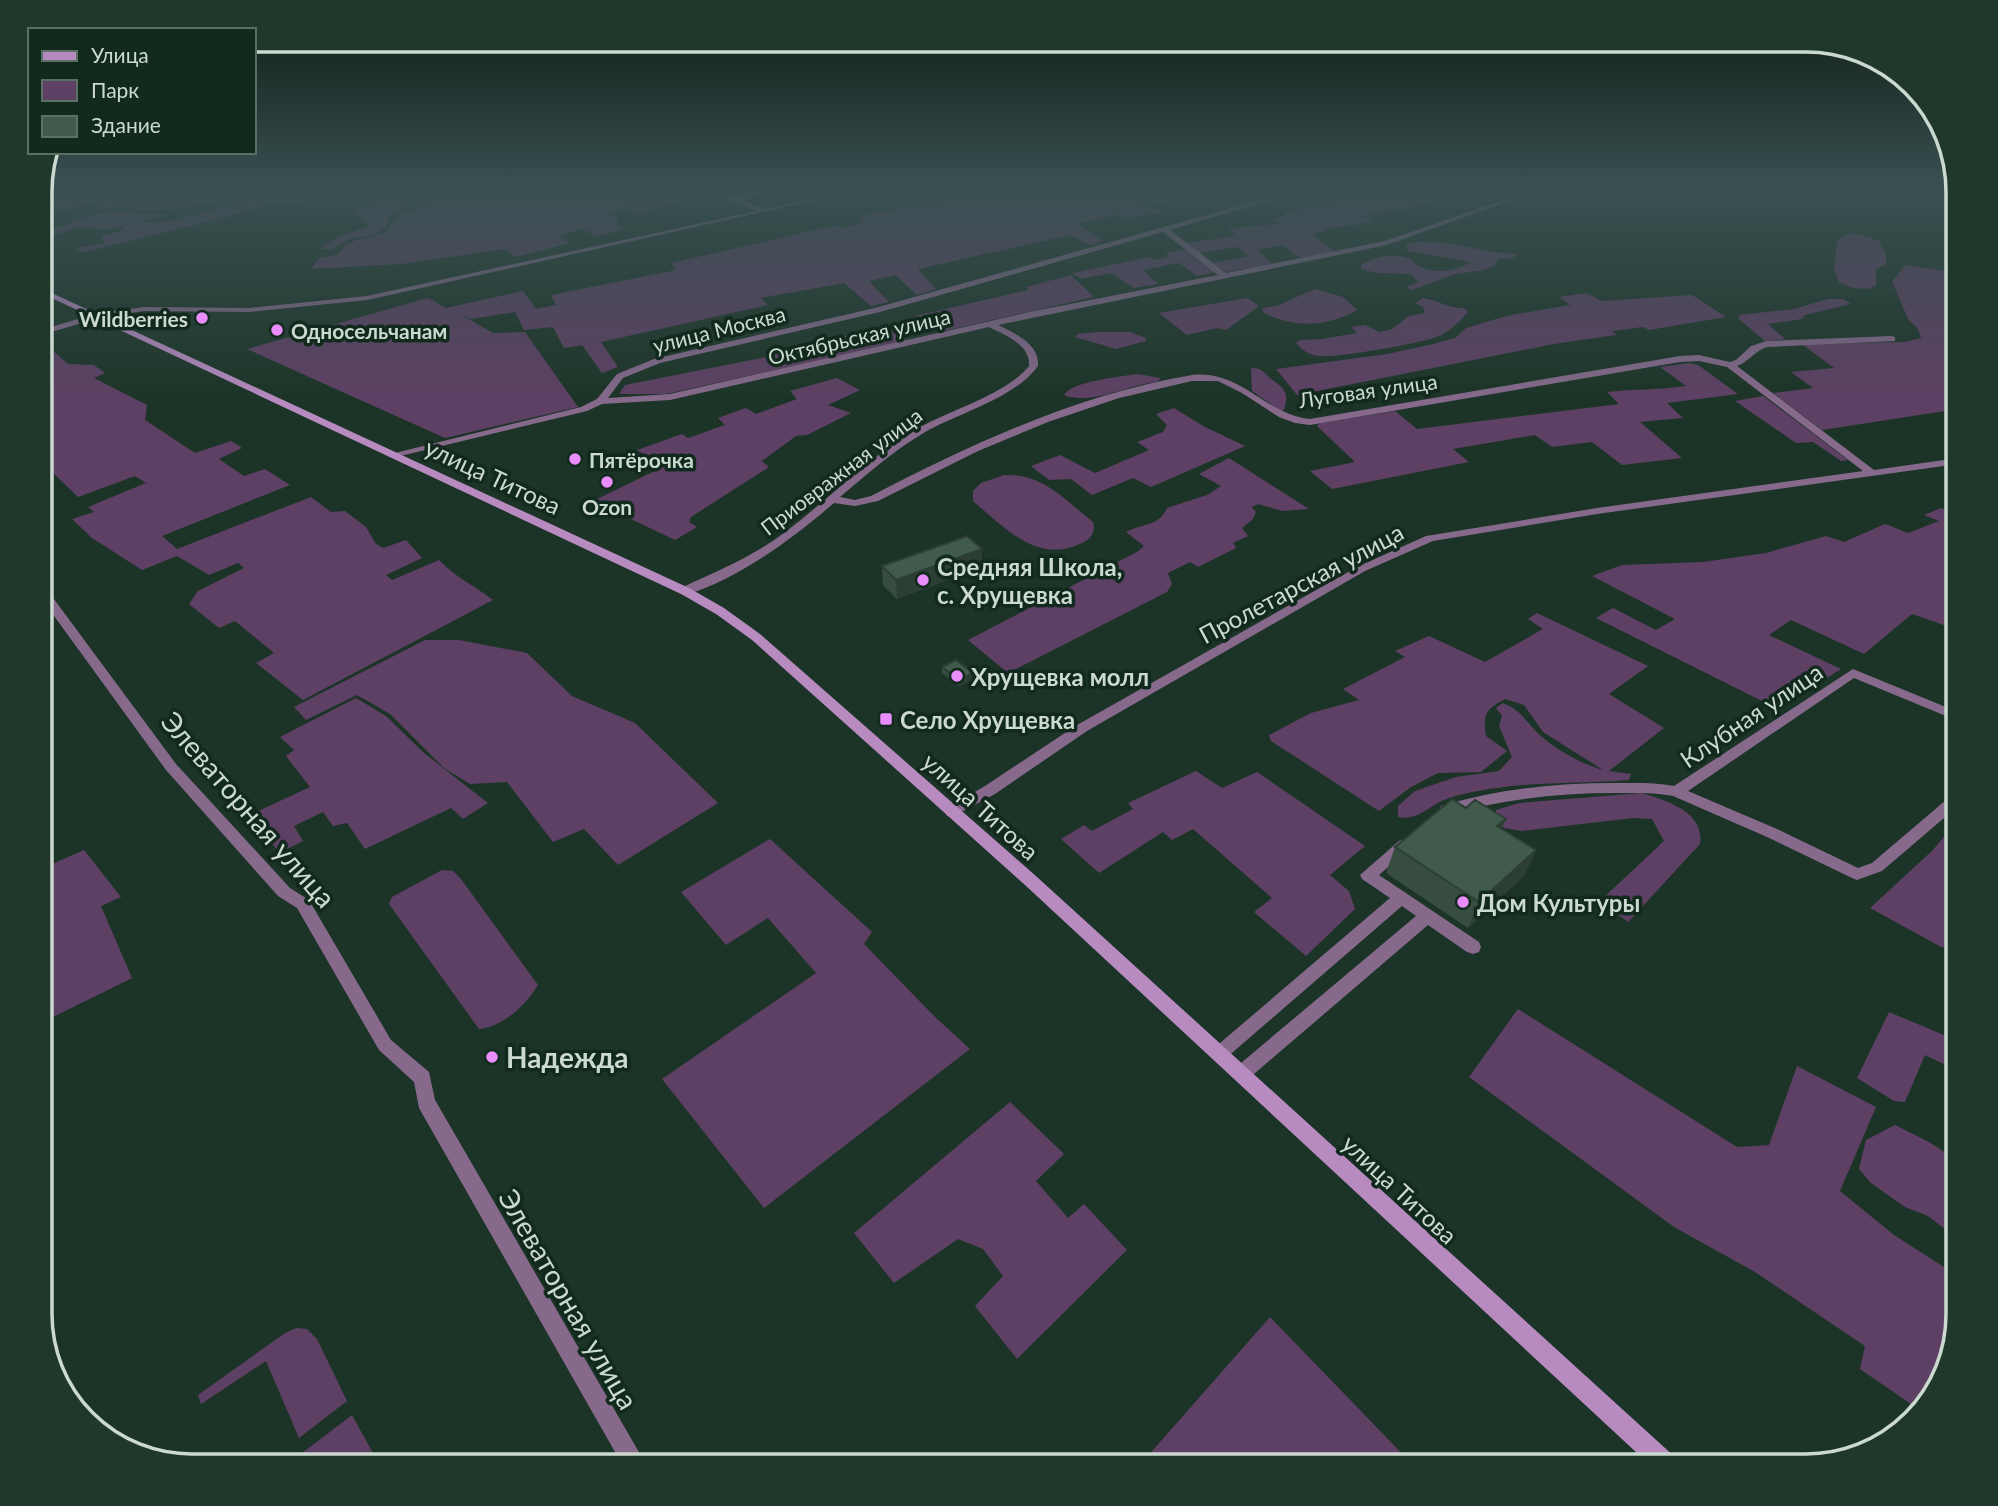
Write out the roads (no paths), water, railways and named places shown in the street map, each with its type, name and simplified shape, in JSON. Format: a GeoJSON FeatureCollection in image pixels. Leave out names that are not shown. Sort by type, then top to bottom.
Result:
{"type":"FeatureCollection","features":[{"type":"Feature","properties":{"kind":"main road","name":"улица Титова"},"geometry":{"type":"LineString","coordinates":[[53,295],[685,591],[720,611],[756,637],[1219,1054],[1655,1454]]}},
{"type":"Feature","properties":{"kind":"street"},"geometry":{"type":"LineString","coordinates":[[53,329],[98,316],[144,309],[260,310],[367,298],[539,260]]}},
{"type":"Feature","properties":{"kind":"street","name":"улица Москва"},"geometry":{"type":"LineString","coordinates":[[600,401],[620,376],[657,360],[877,310],[1056,260]]}},
{"type":"Feature","properties":{"kind":"street"},"geometry":{"type":"LineString","coordinates":[[1204,260],[1223,275]]}},
{"type":"Feature","properties":{"kind":"street","name":"Октябрьская улица"},"geometry":{"type":"LineString","coordinates":[[600,401],[670,397],[990,324],[1298,260]]}},
{"type":"Feature","properties":{"kind":"street","name":"Приовражная улица"},"geometry":{"type":"LineString","coordinates":[[685,591],[748,562],[802,524],[924,429],[984,400],[1028,373],[1034,364],[1033,356],[1024,345],[990,324]]}},
{"type":"Feature","properties":{"kind":"street"},"geometry":{"type":"LineString","coordinates":[[1730,365],[1739,362],[1754,348],[1766,344],[1892,339]]}},
{"type":"Feature","properties":{"kind":"street","name":"Луговая улица"},"geometry":{"type":"LineString","coordinates":[[832,499],[855,502],[874,499],[1019,430],[1125,393],[1191,379],[1221,379],[1296,422],[1387,410],[1680,359],[1699,358],[1730,365]]}},
{"type":"Feature","properties":{"kind":"street"},"geometry":{"type":"LineString","coordinates":[[1730,365],[1872,473]]}},
{"type":"Feature","properties":{"kind":"street"},"geometry":{"type":"LineString","coordinates":[[392,455],[584,409],[600,401]]}},
{"type":"Feature","properties":{"kind":"street","name":"Пролетарская улица"},"geometry":{"type":"LineString","coordinates":[[952,812],[990,790],[1082,728],[1361,569],[1430,538],[1946,463]]}},
{"type":"Feature","properties":{"kind":"street","name":"Элеваторная улица"},"geometry":{"type":"LineString","coordinates":[[53,606],[171,767],[284,892],[303,904],[385,1045],[424,1078],[426,1102],[629,1454]]}},
{"type":"Feature","properties":{"kind":"street","name":"Клубная улица"},"geometry":{"type":"LineString","coordinates":[[1676,792],[1853,673],[1946,712]]}},
{"type":"Feature","properties":{"kind":"street"},"geometry":{"type":"LineString","coordinates":[[1437,818],[1446,810],[1489,798],[1573,788],[1658,788],[1676,792]]}},
{"type":"Feature","properties":{"kind":"street","name":"Клубная улица"},"geometry":{"type":"LineString","coordinates":[[1676,792],[1857,874],[1877,867],[1946,808]]}},
{"type":"Feature","properties":{"kind":"street"},"geometry":{"type":"LineString","coordinates":[[1417,834],[1368,875],[1473,947]]}},
{"type":"Feature","properties":{"kind":"street"},"geometry":{"type":"LineString","coordinates":[[1219,1054],[1401,898]]}},
{"type":"Feature","properties":{"kind":"street"},"geometry":{"type":"LineString","coordinates":[[1241,1074],[1428,916]]}},
{"type":"Feature","properties":{"kind":"place","name":"Wildberries"},"geometry":{"type":"Point","coordinates":[202,318]}},
{"type":"Feature","properties":{"kind":"place","name":"Односельчанам"},"geometry":{"type":"Point","coordinates":[277,330]}},
{"type":"Feature","properties":{"kind":"place","name":"Пятёрочка"},"geometry":{"type":"Point","coordinates":[575,459]}},
{"type":"Feature","properties":{"kind":"place","name":"Ozon"},"geometry":{"type":"Point","coordinates":[607,482]}},
{"type":"Feature","properties":{"kind":"place","name":"Средняя Школа, с. Хрущевка"},"geometry":{"type":"Point","coordinates":[923,580]}},
{"type":"Feature","properties":{"kind":"place","name":"Хрущевка молл"},"geometry":{"type":"Point","coordinates":[957,676]}},
{"type":"Feature","properties":{"kind":"place","name":"Село Хрущевка"},"geometry":{"type":"Point","coordinates":[886,719]}},
{"type":"Feature","properties":{"kind":"place","name":"Дом Культуры"},"geometry":{"type":"Point","coordinates":[1463,902]}},
{"type":"Feature","properties":{"kind":"place","name":"Надежда"},"geometry":{"type":"Point","coordinates":[492,1057]}}]}
